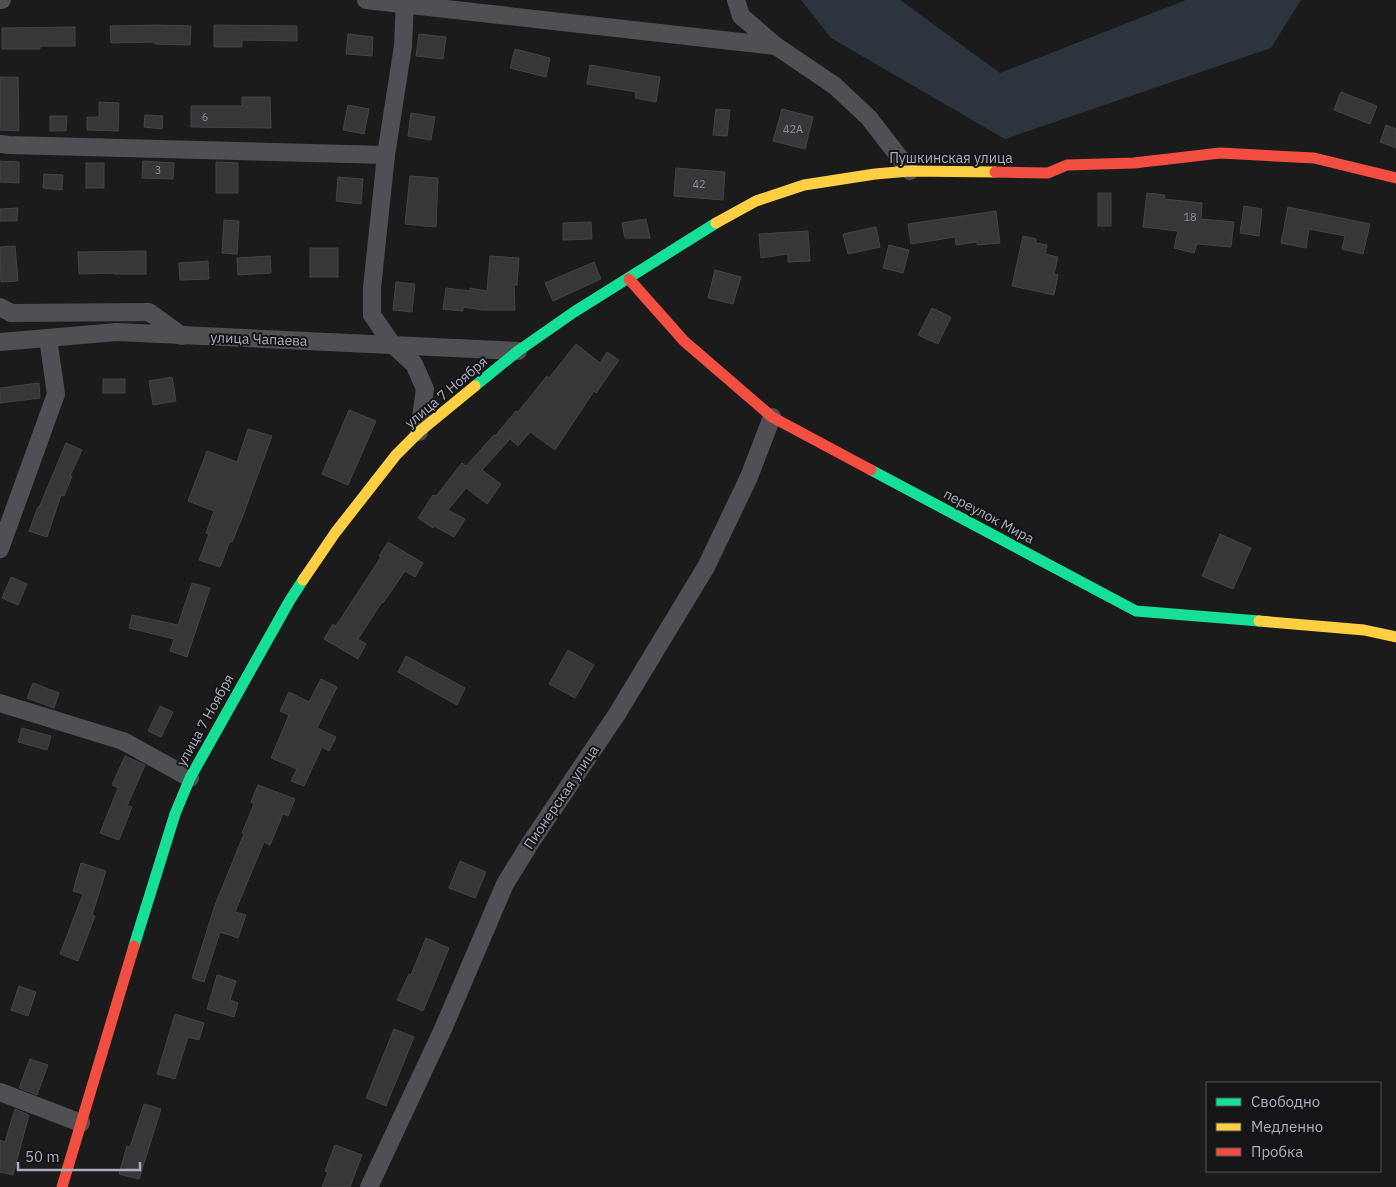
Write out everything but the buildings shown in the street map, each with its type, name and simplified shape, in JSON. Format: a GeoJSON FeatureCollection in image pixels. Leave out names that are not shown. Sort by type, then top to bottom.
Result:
{"type":"FeatureCollection","features":[{"type":"Feature","properties":{"kind":"street"},"geometry":{"type":"LineString","coordinates":[[366,0],[405,2],[776,46]]}},
{"type":"Feature","properties":{"kind":"street"},"geometry":{"type":"LineString","coordinates":[[736,0],[741,16],[776,46],[835,86],[869,118],[910,171]]}},
{"type":"Feature","properties":{"kind":"street"},"geometry":{"type":"LineString","coordinates":[[405,2],[403,46],[386,155],[372,288],[372,315],[392,344],[414,364],[425,389],[419,432]]}},
{"type":"Feature","properties":{"kind":"street"},"geometry":{"type":"LineString","coordinates":[[0,144],[386,155]]}},
{"type":"Feature","properties":{"kind":"street","name":"Пушкинская улица"},"geometry":{"type":"LineString","coordinates":[[518,351],[574,312],[630,279],[700,232],[756,201],[804,185],[875,174],[910,171],[1048,173],[1067,165],[1134,162],[1220,153],[1314,158],[1396,178]]}},
{"type":"Feature","properties":{"kind":"street","name":"переулок Мира"},"geometry":{"type":"LineString","coordinates":[[630,279],[684,341],[772,418],[1136,612],[1364,630],[1396,637]]}},
{"type":"Feature","properties":{"kind":"street"},"geometry":{"type":"LineString","coordinates":[[0,308],[11,313],[149,312],[182,336]]}},
{"type":"Feature","properties":{"kind":"street","name":"улица Чапаева"},"geometry":{"type":"LineString","coordinates":[[0,342],[117,332],[518,351]]}},
{"type":"Feature","properties":{"kind":"street"},"geometry":{"type":"LineString","coordinates":[[0,549],[56,394],[48,338]]}},
{"type":"Feature","properties":{"kind":"street","name":"улица 7 Ноября"},"geometry":{"type":"LineString","coordinates":[[62,1187],[149,896],[175,814],[190,778],[290,600],[335,533],[396,455],[419,432],[518,351]]}},
{"type":"Feature","properties":{"kind":"street","name":"Пионерская улица"},"geometry":{"type":"LineString","coordinates":[[369,1187],[443,1029],[506,884],[531,842],[617,714],[706,567],[750,477],[772,418]]}},
{"type":"Feature","properties":{"kind":"street"},"geometry":{"type":"LineString","coordinates":[[0,703],[123,741],[190,778]]}},
{"type":"Feature","properties":{"kind":"street"},"geometry":{"type":"LineString","coordinates":[[0,1092],[81,1123]]}},
{"type":"Feature","properties":{"kind":"shaded area"},"geometry":{"type":"Polygon","coordinates":[[[801,0],[900,0],[1000,73],[1186,0],[1301,0],[1271,48],[1005,139],[831,38],[801,0]]]}},
{"type":"Feature","properties":{"kind":"traffic: fast"},"geometry":{"type":"LineString","coordinates":[[475,386],[518,351],[574,312],[716,223]]}},
{"type":"Feature","properties":{"kind":"traffic: fast"},"geometry":{"type":"LineString","coordinates":[[871,470],[1136,611],[1259,621]]}},
{"type":"Feature","properties":{"kind":"traffic: fast"},"geometry":{"type":"LineString","coordinates":[[134,946],[175,814],[190,778],[303,580]]}},
{"type":"Feature","properties":{"kind":"traffic: slow"},"geometry":{"type":"LineString","coordinates":[[716,223],[756,201],[804,185],[875,174],[910,171],[995,172]]}},
{"type":"Feature","properties":{"kind":"traffic: slow"},"geometry":{"type":"LineString","coordinates":[[303,580],[335,533],[396,455],[419,432],[475,386]]}},
{"type":"Feature","properties":{"kind":"traffic: slow"},"geometry":{"type":"LineString","coordinates":[[1259,621],[1364,630],[1396,637]]}},
{"type":"Feature","properties":{"kind":"traffic: jam"},"geometry":{"type":"LineString","coordinates":[[995,172],[1048,173],[1067,165],[1134,163],[1220,153],[1314,158],[1396,178]]}},
{"type":"Feature","properties":{"kind":"traffic: jam"},"geometry":{"type":"LineString","coordinates":[[629,279],[684,341],[772,417],[871,470]]}},
{"type":"Feature","properties":{"kind":"traffic: jam"},"geometry":{"type":"LineString","coordinates":[[62,1187],[134,946]]}}]}
